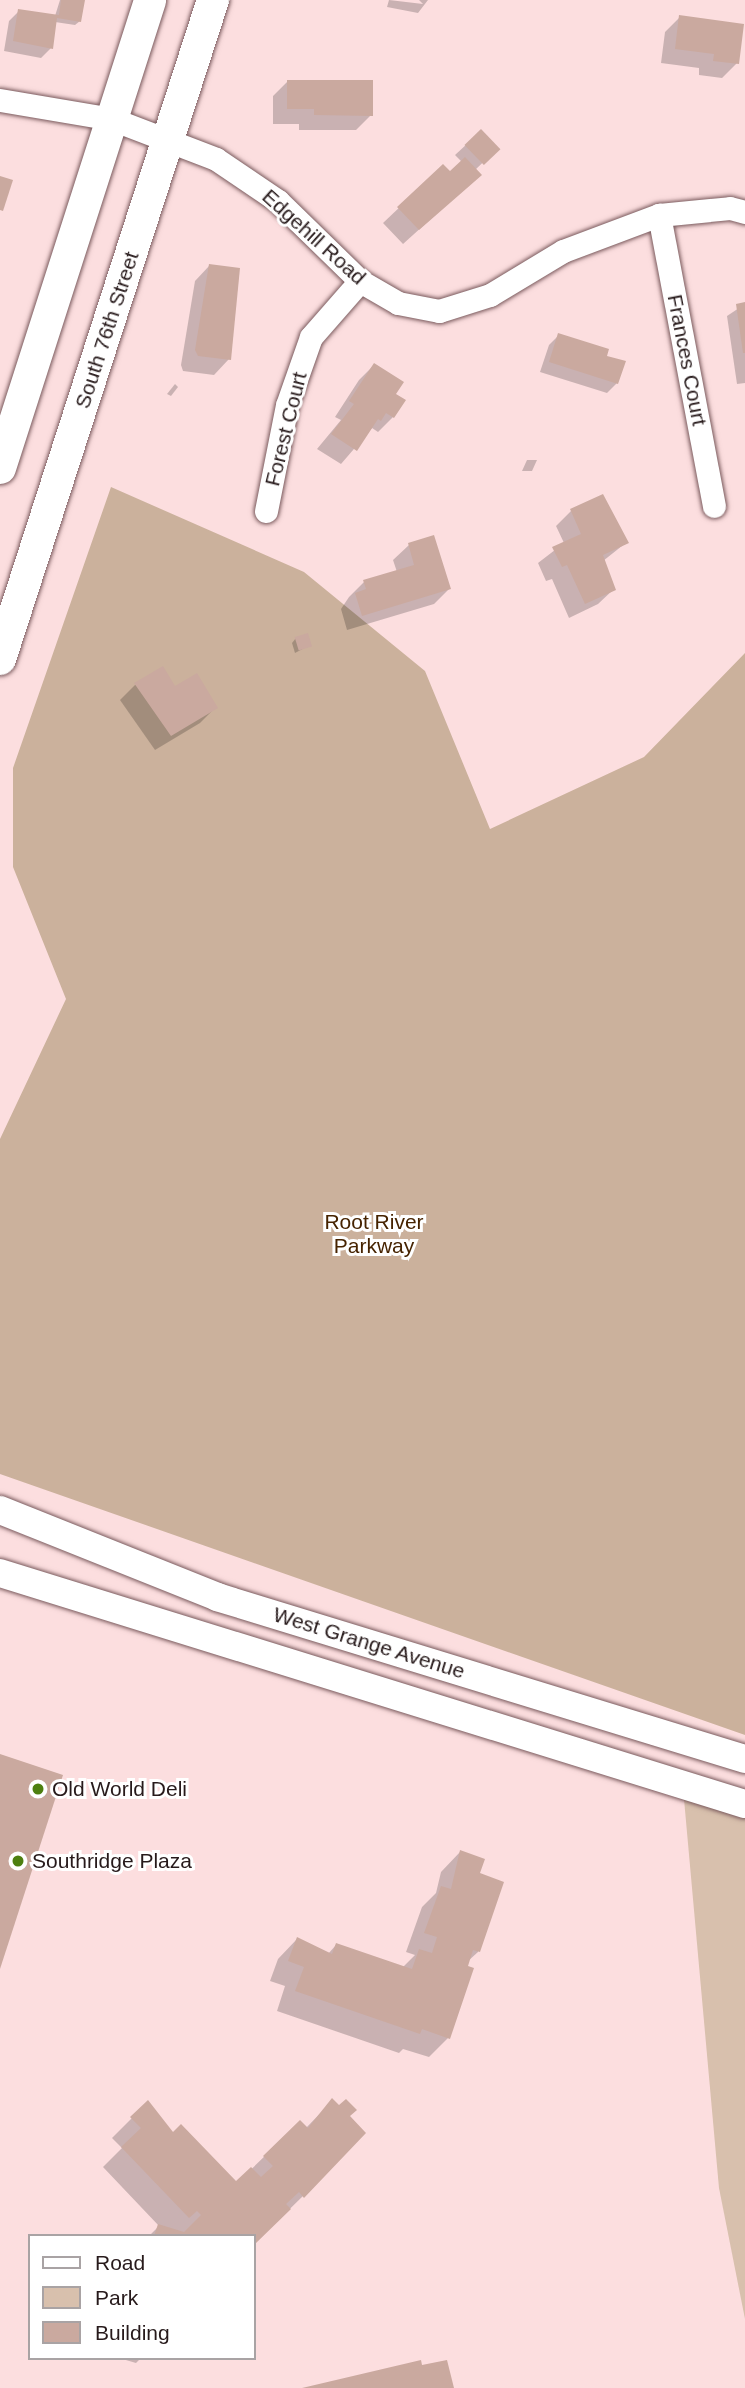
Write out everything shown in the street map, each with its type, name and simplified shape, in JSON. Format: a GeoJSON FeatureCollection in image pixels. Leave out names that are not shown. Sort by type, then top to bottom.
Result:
{"type":"FeatureCollection","features":[{"type":"Feature","properties":{"kind":"main road"},"geometry":{"type":"LineString","coordinates":[[0,468],[150,0]]}},
{"type":"Feature","properties":{"kind":"main road","name":"South 76th Street"},"geometry":{"type":"LineString","coordinates":[[0,659],[170,141],[213,0]]}},
{"type":"Feature","properties":{"kind":"street","name":"Edgehill Road"},"geometry":{"type":"LineString","coordinates":[[0,100],[112,119],[216,159],[278,201],[360,281],[398,303],[439,311],[490,295],[563,251],[659,215],[730,208],[745,212]]}},
{"type":"Feature","properties":{"kind":"street","name":"Frances Court"},"geometry":{"type":"LineString","coordinates":[[659,215],[714,506]]}},
{"type":"Feature","properties":{"kind":"street","name":"Forest Court"},"geometry":{"type":"LineString","coordinates":[[266,512],[287,405],[311,337],[360,281]]}},
{"type":"Feature","properties":{"kind":"street","name":"West Grange Avenue"},"geometry":{"type":"LineString","coordinates":[[0,1510],[216,1597],[745,1759]]}},
{"type":"Feature","properties":{"kind":"street","name":"West Grange Avenue"},"geometry":{"type":"LineString","coordinates":[[0,1573],[745,1804]]}},
{"type":"Feature","properties":{"kind":"green space","name":"Root River Parkway"},"geometry":{"type":"Polygon","coordinates":[[[111,487],[304,572],[425,671],[490,829],[644,757],[745,653],[745,1735],[0,1474],[0,1139],[66,999],[13,867],[13,768],[111,487]]]}},
{"type":"Feature","properties":{"kind":"green space"},"geometry":{"type":"Polygon","coordinates":[[[684,1799],[745,1817],[745,2319],[719,2188],[684,1799]]]}},
{"type":"Feature","properties":{"kind":"building"},"geometry":{"type":"Polygon","coordinates":[[[61,0],[85,0],[81,22],[57,18],[53,49],[13,41],[18,9],[59,15],[61,0]]]}},
{"type":"Feature","properties":{"kind":"building"},"geometry":{"type":"Polygon","coordinates":[[[679,15],[744,24],[739,64],[713,61],[714,54],[675,49],[679,15]]]}},
{"type":"Feature","properties":{"kind":"building"},"geometry":{"type":"Polygon","coordinates":[[[287,80],[373,80],[373,116],[314,115],[314,109],[287,109],[287,80]]]}},
{"type":"Feature","properties":{"kind":"building"},"geometry":{"type":"Polygon","coordinates":[[[481,129],[500,149],[484,165],[464,145],[481,129]]]}},
{"type":"Feature","properties":{"kind":"building"},"geometry":{"type":"Polygon","coordinates":[[[465,157],[482,175],[419,230],[397,207],[443,164],[450,171],[465,157]]]}},
{"type":"Feature","properties":{"kind":"building"},"geometry":{"type":"Polygon","coordinates":[[[0,176],[13,180],[3,211],[0,210],[0,176]]]}},
{"type":"Feature","properties":{"kind":"building"},"geometry":{"type":"Polygon","coordinates":[[[209,264],[240,268],[231,360],[198,356],[195,350],[209,264]]]}},
{"type":"Feature","properties":{"kind":"building"},"geometry":{"type":"Polygon","coordinates":[[[745,302],[745,353],[743,353],[736,304],[745,302]]]}},
{"type":"Feature","properties":{"kind":"building"},"geometry":{"type":"Polygon","coordinates":[[[558,333],[609,349],[607,356],[626,361],[618,384],[549,362],[558,333]]]}},
{"type":"Feature","properties":{"kind":"building"},"geometry":{"type":"Polygon","coordinates":[[[374,363],[404,382],[396,394],[406,400],[394,418],[386,413],[381,421],[378,419],[357,451],[331,434],[354,404],[349,401],[374,363]]]}},
{"type":"Feature","properties":{"kind":"building"},"geometry":{"type":"Polygon","coordinates":[[[603,494],[629,543],[603,555],[616,590],[585,604],[567,565],[562,567],[552,547],[581,534],[570,509],[603,494]]]}},
{"type":"Feature","properties":{"kind":"building"},"geometry":{"type":"Polygon","coordinates":[[[434,535],[451,589],[362,616],[355,593],[366,589],[363,580],[414,565],[408,543],[434,535]]]}},
{"type":"Feature","properties":{"kind":"building"},"geometry":{"type":"Polygon","coordinates":[[[308,633],[312,646],[299,650],[295,637],[308,633]]]}},
{"type":"Feature","properties":{"kind":"building"},"geometry":{"type":"Polygon","coordinates":[[[163,666],[175,686],[197,673],[218,708],[171,736],[134,683],[163,666]]]}},
{"type":"Feature","properties":{"kind":"building","name":"Southridge Plaza"},"geometry":{"type":"Polygon","coordinates":[[[0,1754],[63,1775],[0,1969],[0,1754]]]}},
{"type":"Feature","properties":{"kind":"building"},"geometry":{"type":"Polygon","coordinates":[[[460,1850],[485,1859],[480,1873],[504,1882],[480,1952],[473,1950],[468,1966],[474,1968],[450,2039],[422,2029],[420,2034],[295,1991],[304,1967],[288,1961],[297,1937],[332,1954],[336,1943],[412,1969],[419,1949],[432,1953],[437,1937],[424,1933],[441,1886],[451,1889],[460,1850]]]}},
{"type":"Feature","properties":{"kind":"building"},"geometry":{"type":"Polygon","coordinates":[[[332,2098],[339,2105],[346,2099],[357,2110],[350,2116],[366,2133],[304,2198],[299,2192],[286,2204],[291,2209],[256,2243],[256,2234],[155,2234],[158,2224],[184,2232],[201,2215],[197,2211],[189,2218],[121,2147],[141,2128],[130,2117],[148,2100],[173,2132],[181,2124],[236,2181],[251,2167],[261,2177],[273,2166],[263,2156],[300,2120],[308,2128],[332,2098]]]}},
{"type":"Feature","properties":{"kind":"building"},"geometry":{"type":"Polygon","coordinates":[[[421,2360],[422,2365],[447,2360],[454,2388],[302,2388],[421,2360]]]}},
{"type":"Feature","properties":{"kind":"place","name":"Old World Deli"},"geometry":{"type":"Point","coordinates":[38,1789]}},
{"type":"Feature","properties":{"kind":"place","name":"Southridge Plaza"},"geometry":{"type":"Point","coordinates":[18,1861]}}]}
